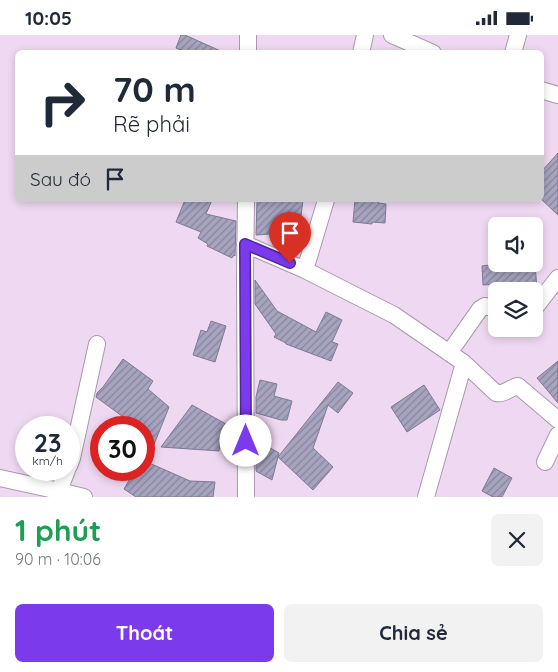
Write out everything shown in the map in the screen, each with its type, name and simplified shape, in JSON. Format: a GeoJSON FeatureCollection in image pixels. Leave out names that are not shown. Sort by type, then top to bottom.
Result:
{"type":"FeatureCollection","features":[{"type":"Feature","properties":{"kind":"street"},"geometry":{"type":"LineString","coordinates":[[248,35],[248,50]]}},
{"type":"Feature","properties":{"kind":"street"},"geometry":{"type":"LineString","coordinates":[[362,50],[365,35]]}},
{"type":"Feature","properties":{"kind":"street"},"geometry":{"type":"LineString","coordinates":[[392,35],[426,50]]}},
{"type":"Feature","properties":{"kind":"street"},"geometry":{"type":"LineString","coordinates":[[514,50],[518,35]]}},
{"type":"Feature","properties":{"kind":"street"},"geometry":{"type":"LineString","coordinates":[[544,91],[558,95]]}},
{"type":"Feature","properties":{"kind":"street"},"geometry":{"type":"LineString","coordinates":[[246,202],[246,497]]}},
{"type":"Feature","properties":{"kind":"street"},"geometry":{"type":"LineString","coordinates":[[305,270],[325,202]]}},
{"type":"Feature","properties":{"kind":"street"},"geometry":{"type":"LineString","coordinates":[[245,244],[305,270],[394,315],[464,363],[496,393],[502,393],[518,387],[558,420]]}},
{"type":"Feature","properties":{"kind":"street"},"geometry":{"type":"LineString","coordinates":[[543,297],[558,278]]}},
{"type":"Feature","properties":{"kind":"street"},"geometry":{"type":"LineString","coordinates":[[449,353],[480,309],[485,306],[488,307]]}},
{"type":"Feature","properties":{"kind":"street"},"geometry":{"type":"LineString","coordinates":[[80,422],[97,344]]}},
{"type":"Feature","properties":{"kind":"street"},"geometry":{"type":"LineString","coordinates":[[426,497],[464,363]]}},
{"type":"Feature","properties":{"kind":"street"},"geometry":{"type":"LineString","coordinates":[[545,462],[558,435]]}},
{"type":"Feature","properties":{"kind":"street"},"geometry":{"type":"LineString","coordinates":[[0,478],[84,497]]}},
{"type":"Feature","properties":{"kind":"street"},"geometry":{"type":"LineString","coordinates":[[60,491],[63,481]]}},
{"type":"Feature","properties":{"kind":"building"},"geometry":{"type":"Polygon","coordinates":[[[181,35],[185,35],[218,50],[181,50],[176,48],[181,35]]]}},
{"type":"Feature","properties":{"kind":"building"},"geometry":{"type":"Polygon","coordinates":[[[558,153],[558,215],[544,202],[544,169],[558,153]]]}},
{"type":"Feature","properties":{"kind":"building"},"geometry":{"type":"Polygon","coordinates":[[[184,202],[211,202],[206,214],[236,221],[235,256],[232,258],[207,246],[208,244],[198,238],[201,232],[176,222],[184,202]]]}},
{"type":"Feature","properties":{"kind":"building"},"geometry":{"type":"Polygon","coordinates":[[[257,202],[303,202],[299,232],[256,235],[257,202]]]}},
{"type":"Feature","properties":{"kind":"building"},"geometry":{"type":"Polygon","coordinates":[[[355,202],[378,202],[386,204],[385,223],[353,222],[355,202]]]}},
{"type":"Feature","properties":{"kind":"building"},"geometry":{"type":"Polygon","coordinates":[[[488,265],[488,272],[536,272],[536,282],[488,282],[488,285],[483,285],[482,266],[488,265]]]}},
{"type":"Feature","properties":{"kind":"building"},"geometry":{"type":"Polygon","coordinates":[[[255,280],[277,311],[316,332],[326,312],[342,320],[332,342],[338,344],[331,361],[286,344],[274,337],[276,334],[255,304],[255,280]]]}},
{"type":"Feature","properties":{"kind":"building"},"geometry":{"type":"Polygon","coordinates":[[[211,321],[226,326],[215,362],[193,355],[201,330],[207,332],[211,321]]]}},
{"type":"Feature","properties":{"kind":"building"},"geometry":{"type":"Polygon","coordinates":[[[123,359],[153,381],[148,389],[169,407],[155,442],[155,416],[122,416],[96,397],[123,359]]]}},
{"type":"Feature","properties":{"kind":"building"},"geometry":{"type":"Polygon","coordinates":[[[558,361],[558,403],[537,378],[558,361]]]}},
{"type":"Feature","properties":{"kind":"building"},"geometry":{"type":"Polygon","coordinates":[[[260,380],[277,384],[274,396],[292,401],[287,420],[256,413],[256,397],[260,380]]]}},
{"type":"Feature","properties":{"kind":"building"},"geometry":{"type":"Polygon","coordinates":[[[338,382],[353,393],[338,413],[328,405],[313,448],[333,467],[313,490],[278,457],[338,382]]]}},
{"type":"Feature","properties":{"kind":"building"},"geometry":{"type":"Polygon","coordinates":[[[424,385],[440,410],[407,432],[391,407],[424,385]]]}},
{"type":"Feature","properties":{"kind":"building"},"geometry":{"type":"Polygon","coordinates":[[[192,405],[233,428],[232,444],[220,443],[219,451],[161,447],[192,405]]]}},
{"type":"Feature","properties":{"kind":"building"},"geometry":{"type":"Polygon","coordinates":[[[265,445],[279,453],[272,480],[256,471],[256,462],[265,445]]]}},
{"type":"Feature","properties":{"kind":"building"},"geometry":{"type":"Polygon","coordinates":[[[155,466],[190,481],[215,482],[213,497],[136,497],[124,489],[129,481],[155,481],[155,466]]]}},
{"type":"Feature","properties":{"kind":"building"},"geometry":{"type":"Polygon","coordinates":[[[494,468],[512,478],[502,497],[493,497],[482,491],[494,468]]]}},
{"type":"Feature","properties":{"kind":"route"},"geometry":{"type":"LineString","coordinates":[[246,441],[245,244],[290,263]]}}]}
